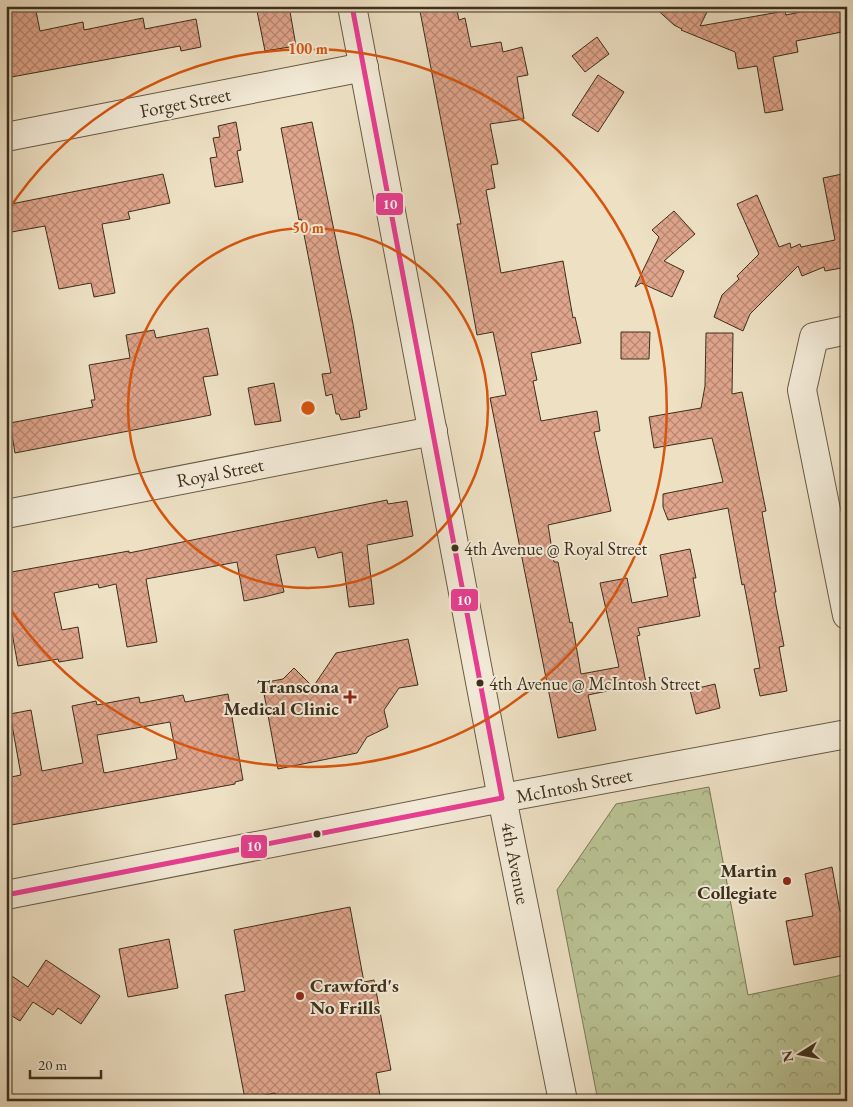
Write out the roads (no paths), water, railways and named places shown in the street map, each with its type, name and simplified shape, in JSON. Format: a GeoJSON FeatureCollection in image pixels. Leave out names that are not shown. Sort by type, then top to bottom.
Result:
{"type":"FeatureCollection","features":[{"type":"Feature","properties":{"kind":"street","name":"4th Avenue"},"geometry":{"type":"LineString","coordinates":[[352,6],[502,798],[563,1101]]}},
{"type":"Feature","properties":{"kind":"street","name":"Forget Street"},"geometry":{"type":"LineString","coordinates":[[6,137],[364,67]]}},
{"type":"Feature","properties":{"kind":"street"},"geometry":{"type":"LineString","coordinates":[[847,330],[814,337],[802,390],[847,615]]}},
{"type":"Feature","properties":{"kind":"street","name":"Royal Street"},"geometry":{"type":"LineString","coordinates":[[6,514],[433,432]]}},
{"type":"Feature","properties":{"kind":"street","name":"McIntosh Street"},"geometry":{"type":"LineString","coordinates":[[6,895],[502,798],[847,734]]}},
{"type":"Feature","properties":{"kind":"place","name":"4th Avenue @ Royal Street"},"geometry":{"type":"Point","coordinates":[455,548]}},
{"type":"Feature","properties":{"kind":"place","name":"4th Avenue @ McIntosh Street"},"geometry":{"type":"Point","coordinates":[480,683]}},
{"type":"Feature","properties":{"kind":"place","name":"Transcona Medical Clinic"},"geometry":{"type":"Point","coordinates":[350,697]}},
{"type":"Feature","properties":{"kind":"place","name":"Martin Collegiate"},"geometry":{"type":"Point","coordinates":[787,881]}},
{"type":"Feature","properties":{"kind":"place","name":"Crawford's No Frills"},"geometry":{"type":"Point","coordinates":[300,996]}}]}
